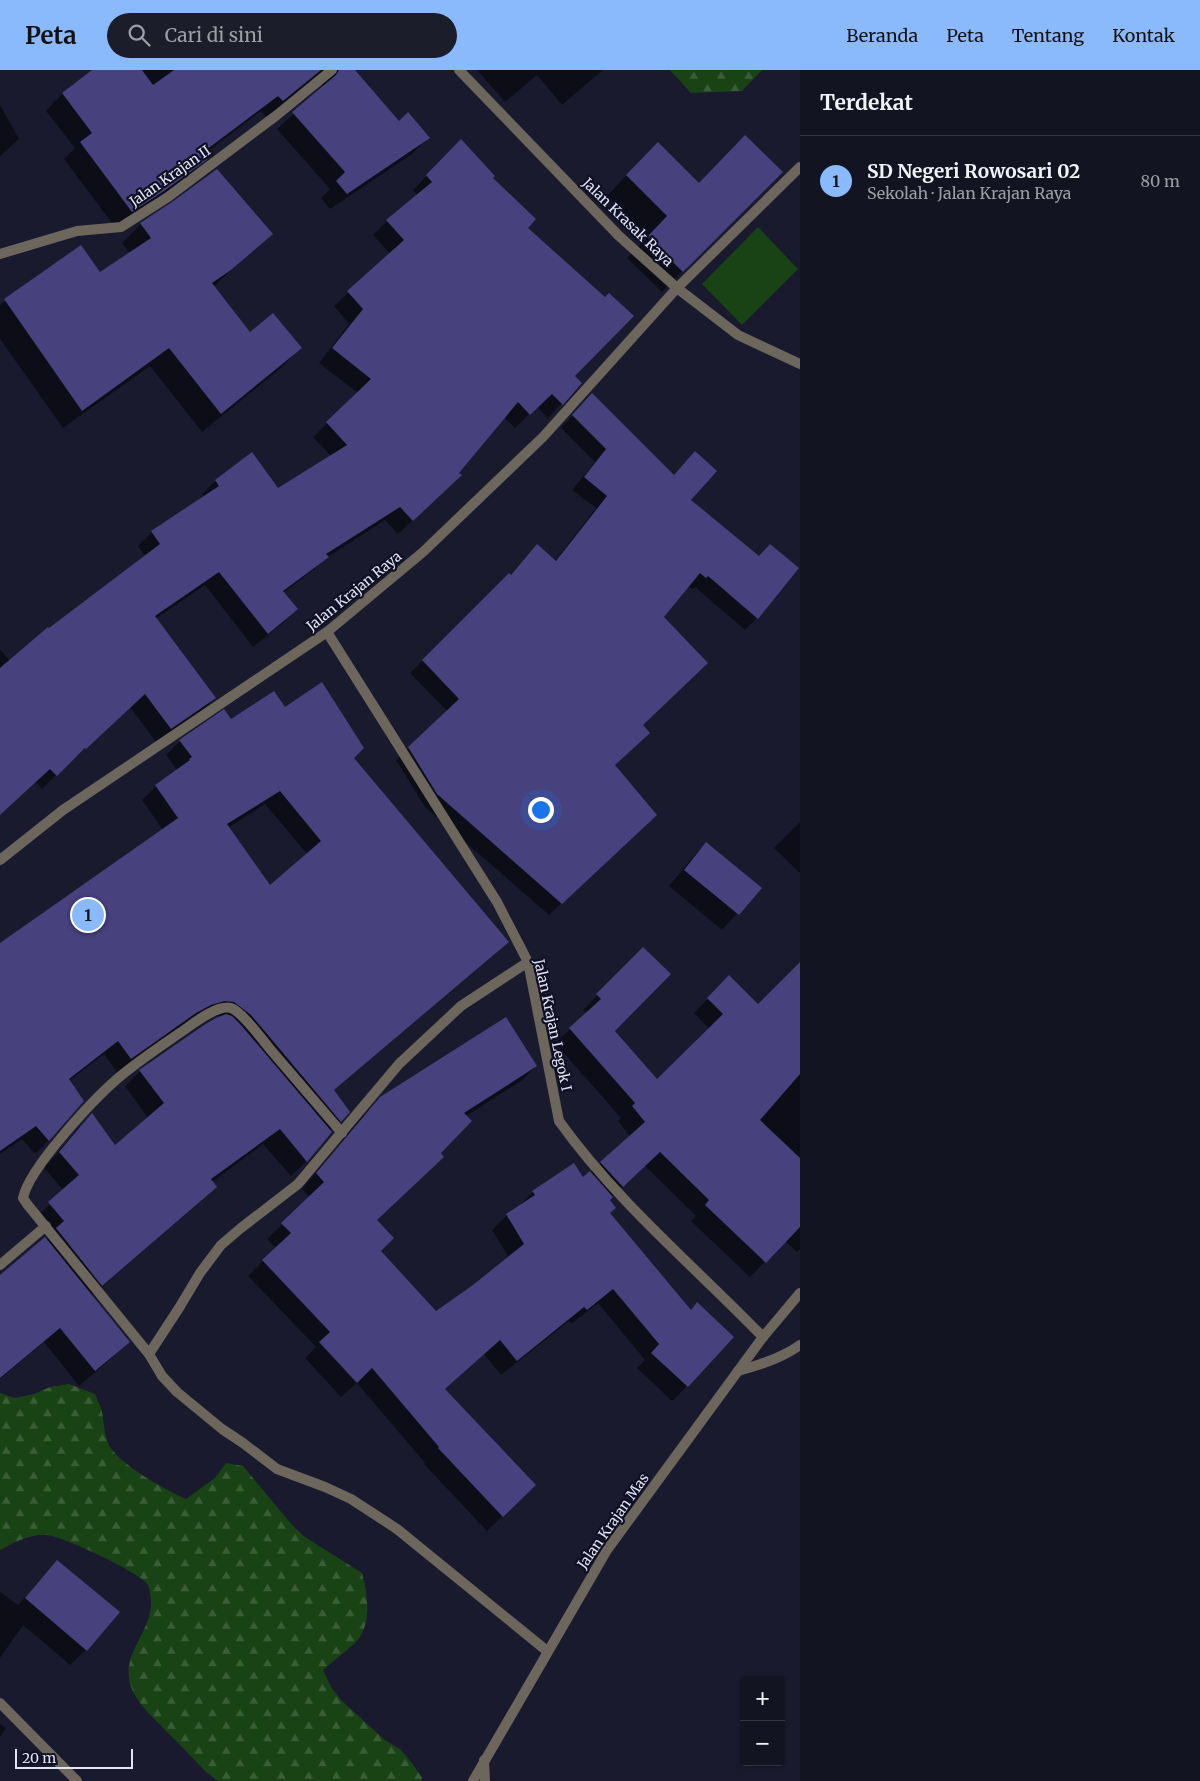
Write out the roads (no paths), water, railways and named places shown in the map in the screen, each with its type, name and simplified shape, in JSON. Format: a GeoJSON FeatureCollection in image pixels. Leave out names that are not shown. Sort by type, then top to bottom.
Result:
{"type":"FeatureCollection","features":[{"type":"Feature","properties":{"kind":"street","name":"Jalan Krajan II"},"geometry":{"type":"LineString","coordinates":[[0,254],[77,231],[121,227],[168,197],[277,115],[332,70]]}},
{"type":"Feature","properties":{"kind":"street","name":"Jalan Krasak Raya"},"geometry":{"type":"LineString","coordinates":[[459,70],[619,236],[677,288],[738,335],[800,364]]}},
{"type":"Feature","properties":{"kind":"street","name":"Jalan Krajan Raya"},"geometry":{"type":"LineString","coordinates":[[0,860],[63,810],[328,632],[423,552],[543,437],[677,288],[800,167]]}},
{"type":"Feature","properties":{"kind":"street","name":"Jalan Krajan Legok I"},"geometry":{"type":"LineString","coordinates":[[328,632],[498,902],[528,962],[559,1121],[615,1189],[763,1337]]}},
{"type":"Feature","properties":{"kind":"street"},"geometry":{"type":"LineString","coordinates":[[149,1354],[200,1273],[221,1245],[298,1184],[399,1064],[461,1006],[528,962]]}},
{"type":"Feature","properties":{"kind":"street"},"geometry":{"type":"LineString","coordinates":[[342,1133],[256,1032],[233,1009],[220,1008],[148,1054],[115,1080],[50,1150],[27,1184],[23,1198],[149,1354],[162,1376],[177,1392],[222,1429],[277,1469],[325,1487],[373,1512],[397,1529],[548,1651]]}},
{"type":"Feature","properties":{"kind":"street"},"geometry":{"type":"LineString","coordinates":[[0,1265],[46,1226]]}},
{"type":"Feature","properties":{"kind":"street","name":"Jalan Krajan Mas"},"geometry":{"type":"LineString","coordinates":[[473,1781],[606,1550],[763,1337],[800,1294]]}},
{"type":"Feature","properties":{"kind":"street"},"geometry":{"type":"LineString","coordinates":[[738,1372],[791,1352],[800,1345]]}},
{"type":"Feature","properties":{"kind":"street"},"geometry":{"type":"LineString","coordinates":[[0,1703],[77,1781]]}},
{"type":"Feature","properties":{"kind":"street"},"geometry":{"type":"LineString","coordinates":[[484,1760],[484,1781]]}},
{"type":"Feature","properties":{"kind":"place","name":"SD Negeri Rowosari 02"},"geometry":{"type":"Point","coordinates":[88,915]}}]}
